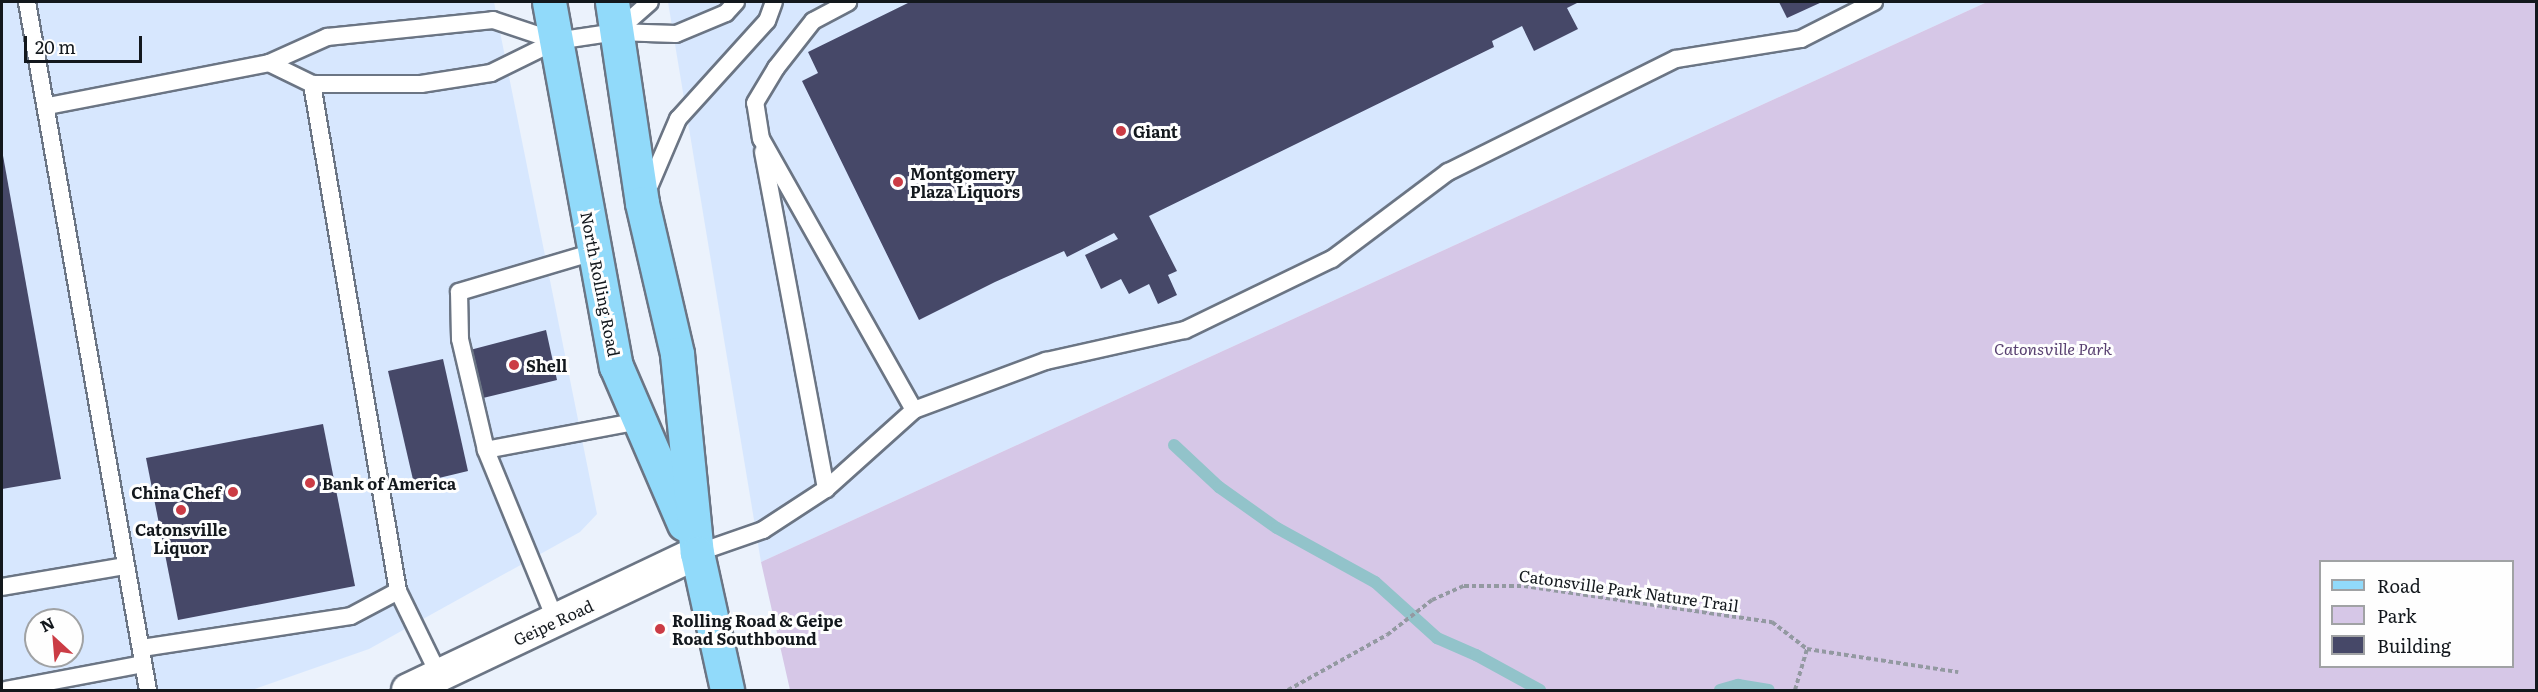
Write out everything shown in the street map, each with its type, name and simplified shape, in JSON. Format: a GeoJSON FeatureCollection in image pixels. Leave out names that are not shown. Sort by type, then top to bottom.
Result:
{"type":"FeatureCollection","features":[{"type":"Feature","properties":{"kind":"main road","name":"North Rolling Road"},"geometry":{"type":"LineString","coordinates":[[549,2],[616,366],[697,553]]}},
{"type":"Feature","properties":{"kind":"main road","name":"North Rolling Road"},"geometry":{"type":"LineString","coordinates":[[614,17],[642,203],[677,354],[697,553],[727,690]]}},
{"type":"Feature","properties":{"kind":"street","name":"Geipe Road"},"geometry":{"type":"LineString","coordinates":[[408,690],[697,553]]}},
{"type":"Feature","properties":{"kind":"lane"},"geometry":{"type":"LineString","coordinates":[[27,2],[48,106],[148,690]]}},
{"type":"Feature","properties":{"kind":"lane"},"geometry":{"type":"LineString","coordinates":[[269,63],[312,84],[421,84],[491,73],[556,41],[650,2]]}},
{"type":"Feature","properties":{"kind":"lane"},"geometry":{"type":"LineString","coordinates":[[614,17],[676,34],[726,13],[736,2]]}},
{"type":"Feature","properties":{"kind":"lane"},"geometry":{"type":"LineString","coordinates":[[642,203],[678,119],[767,21],[774,2]]}},
{"type":"Feature","properties":{"kind":"lane"},"geometry":{"type":"LineString","coordinates":[[826,489],[755,103],[776,68],[813,21],[848,2]]}},
{"type":"Feature","properties":{"kind":"lane"},"geometry":{"type":"LineString","coordinates":[[697,553],[763,530],[826,489],[914,410],[1046,361],[1185,330],[1332,259],[1448,172],[1676,60],[1800,39],[1874,2]]}},
{"type":"Feature","properties":{"kind":"lane"},"geometry":{"type":"LineString","coordinates":[[48,106],[269,63],[327,37],[493,20],[556,41]]}},
{"type":"Feature","properties":{"kind":"lane"},"geometry":{"type":"LineString","coordinates":[[312,84],[398,591],[440,675]]}},
{"type":"Feature","properties":{"kind":"lane"},"geometry":{"type":"LineString","coordinates":[[761,139],[914,410]]}},
{"type":"Feature","properties":{"kind":"lane"},"geometry":{"type":"LineString","coordinates":[[556,621],[486,450],[459,339],[459,292],[594,252]]}},
{"type":"Feature","properties":{"kind":"lane"},"geometry":{"type":"LineString","coordinates":[[486,450],[640,421]]}},
{"type":"Feature","properties":{"kind":"lane"},"geometry":{"type":"LineString","coordinates":[[2,587],[125,566]]}},
{"type":"Feature","properties":{"kind":"lane"},"geometry":{"type":"LineString","coordinates":[[6,690],[142,656],[351,616],[398,591]]}},
{"type":"Feature","properties":{"kind":"path","name":"Catonsville Park Nature Trail"},"geometry":{"type":"LineString","coordinates":[[1288,690],[1387,635],[1432,600],[1464,586],[1524,586],[1772,622],[1807,650]]}},
{"type":"Feature","properties":{"kind":"path"},"geometry":{"type":"LineString","coordinates":[[1795,690],[1807,650],[1958,672]]}},
{"type":"Feature","properties":{"kind":"shaded area"},"geometry":{"type":"Polygon","coordinates":[[[2,2],[494,2],[597,514],[580,532],[369,649],[252,690],[2,690],[2,2]]]}},
{"type":"Feature","properties":{"kind":"shaded area"},"geometry":{"type":"Polygon","coordinates":[[[668,2],[1987,2],[761,562],[668,2]]]}},
{"type":"Feature","properties":{"kind":"green space","name":"Catonsville Park"},"geometry":{"type":"Polygon","coordinates":[[[1987,2],[2536,2],[2536,690],[790,690],[761,562],[1987,2]]]}},
{"type":"Feature","properties":{"kind":"building","name":"Giant"},"geometry":{"type":"Polygon","coordinates":[[[910,2],[1579,2],[1567,8],[1578,29],[1534,51],[1522,26],[1492,41],[1494,47],[1149,216],[1177,271],[1168,275],[1177,295],[1158,304],[1149,284],[1129,294],[1121,279],[1101,289],[1085,255],[1118,239],[1114,233],[1067,257],[1064,251],[919,320],[802,81],[818,73],[808,52],[910,2]]]}},
{"type":"Feature","properties":{"kind":"building"},"geometry":{"type":"Polygon","coordinates":[[[1779,2],[1822,2],[1787,18],[1779,2]]]}},
{"type":"Feature","properties":{"kind":"building"},"geometry":{"type":"Polygon","coordinates":[[[2,150],[61,479],[2,489],[2,150]]]}},
{"type":"Feature","properties":{"kind":"building","name":"Shell"},"geometry":{"type":"Polygon","coordinates":[[[546,330],[557,380],[483,398],[470,350],[546,330]]]}},
{"type":"Feature","properties":{"kind":"building"},"geometry":{"type":"Polygon","coordinates":[[[443,359],[468,471],[414,484],[388,371],[443,359]]]}},
{"type":"Feature","properties":{"kind":"building"},"geometry":{"type":"Polygon","coordinates":[[[323,424],[355,586],[178,620],[146,458],[323,424]]]}},
{"type":"Feature","properties":{"kind":"waterway"},"geometry":{"type":"LineString","coordinates":[[1174,445],[1219,487],[1277,528],[1375,582],[1437,638],[1476,655],[1540,690]]}},
{"type":"Feature","properties":{"kind":"waterway"},"geometry":{"type":"LineString","coordinates":[[1720,690],[1738,685],[1769,690]]}},
{"type":"Feature","properties":{"kind":"place","name":"Giant"},"geometry":{"type":"Point","coordinates":[1121,131]}},
{"type":"Feature","properties":{"kind":"place","name":"Montgomery Plaza Liquors"},"geometry":{"type":"Point","coordinates":[898,182]}},
{"type":"Feature","properties":{"kind":"place","name":"Shell"},"geometry":{"type":"Point","coordinates":[514,365]}},
{"type":"Feature","properties":{"kind":"place","name":"Bank of America"},"geometry":{"type":"Point","coordinates":[310,483]}},
{"type":"Feature","properties":{"kind":"place","name":"China Chef"},"geometry":{"type":"Point","coordinates":[233,492]}},
{"type":"Feature","properties":{"kind":"place","name":"Catonsville Liquor"},"geometry":{"type":"Point","coordinates":[181,510]}},
{"type":"Feature","properties":{"kind":"place","name":"Rolling Road & Geipe Road Southbound"},"geometry":{"type":"Point","coordinates":[660,629]}}]}
